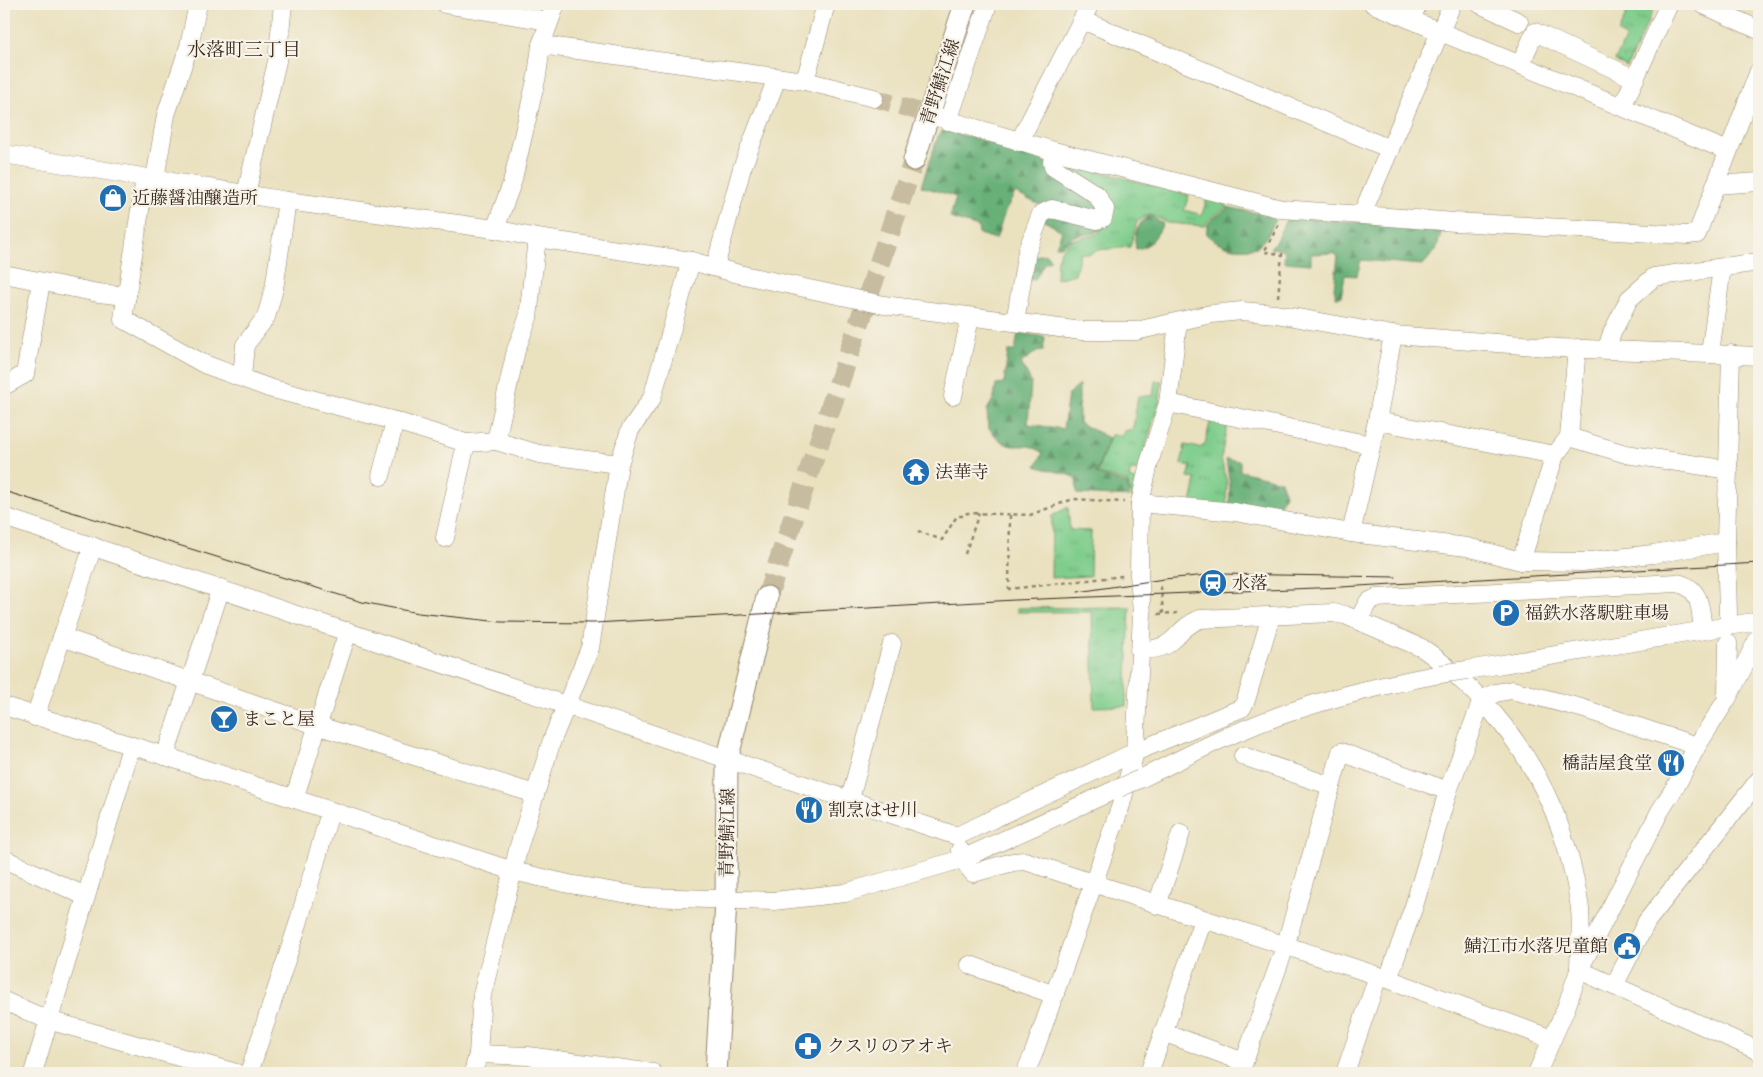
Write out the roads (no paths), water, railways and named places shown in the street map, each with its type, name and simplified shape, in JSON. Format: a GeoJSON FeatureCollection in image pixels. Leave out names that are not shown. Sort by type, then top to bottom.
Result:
{"type":"FeatureCollection","features":[{"type":"Feature","properties":{"kind":"main road","name":"青野鯖江線"},"geometry":{"type":"LineString","coordinates":[[914,160],[965,4]]}},
{"type":"Feature","properties":{"kind":"main road","name":"青野鯖江線"},"geometry":{"type":"LineString","coordinates":[[716,1073],[726,901],[727,760],[767,597]]}},
{"type":"Feature","properties":{"kind":"street"},"geometry":{"type":"LineString","coordinates":[[198,4],[189,46],[166,116],[150,178],[123,319],[204,364],[242,376],[269,388],[395,421],[466,443],[496,441],[539,454],[619,464]]}},
{"type":"Feature","properties":{"kind":"street"},"geometry":{"type":"LineString","coordinates":[[246,194],[277,61],[284,4]]}},
{"type":"Feature","properties":{"kind":"street"},"geometry":{"type":"LineString","coordinates":[[445,4],[549,21]]}},
{"type":"Feature","properties":{"kind":"street"},"geometry":{"type":"LineString","coordinates":[[495,229],[512,183],[537,76],[542,45],[556,4]]}},
{"type":"Feature","properties":{"kind":"street"},"geometry":{"type":"LineString","coordinates":[[805,81],[826,4]]}},
{"type":"Feature","properties":{"kind":"street"},"geometry":{"type":"LineString","coordinates":[[988,4],[942,119],[1054,152],[1282,214],[1362,214],[1455,222],[1697,234],[1759,71]]}},
{"type":"Feature","properties":{"kind":"street"},"geometry":{"type":"LineString","coordinates":[[1019,142],[1090,4]]}},
{"type":"Feature","properties":{"kind":"street"},"geometry":{"type":"LineString","coordinates":[[1373,4],[1415,12],[1440,31],[1728,151]]}},
{"type":"Feature","properties":{"kind":"street"},"geometry":{"type":"LineString","coordinates":[[1362,214],[1452,4]]}},
{"type":"Feature","properties":{"kind":"street"},"geometry":{"type":"LineString","coordinates":[[1480,4],[1635,78]]}},
{"type":"Feature","properties":{"kind":"street"},"geometry":{"type":"LineString","coordinates":[[1622,107],[1669,4]]}},
{"type":"Feature","properties":{"kind":"street"},"geometry":{"type":"LineString","coordinates":[[1702,4],[1759,30]]}},
{"type":"Feature","properties":{"kind":"street"},"geometry":{"type":"LineString","coordinates":[[1082,20],[1390,149]]}},
{"type":"Feature","properties":{"kind":"street"},"geometry":{"type":"LineString","coordinates":[[1520,65],[1528,27]]}},
{"type":"Feature","properties":{"kind":"street"},"geometry":{"type":"LineString","coordinates":[[542,45],[805,81],[874,98]]}},
{"type":"Feature","properties":{"kind":"street"},"geometry":{"type":"LineString","coordinates":[[715,267],[742,168],[777,78]]}},
{"type":"Feature","properties":{"kind":"street"},"geometry":{"type":"LineString","coordinates":[[1015,322],[1027,250],[1041,214],[1052,209],[1097,220],[1102,218],[1106,209],[1097,195],[1053,167],[1054,152]]}},
{"type":"Feature","properties":{"kind":"street"},"geometry":{"type":"LineString","coordinates":[[4,154],[287,201],[495,229],[537,238],[692,261],[884,306],[1082,331],[1149,329],[1229,311],[1276,309],[1393,335],[1577,348],[1759,356]]}},
{"type":"Feature","properties":{"kind":"street"},"geometry":{"type":"LineString","coordinates":[[1715,185],[1759,182]]}},
{"type":"Feature","properties":{"kind":"street"},"geometry":{"type":"LineString","coordinates":[[242,376],[245,345],[266,317],[274,289],[287,201]]}},
{"type":"Feature","properties":{"kind":"street"},"geometry":{"type":"LineString","coordinates":[[496,441],[516,350],[528,318],[537,238]]}},
{"type":"Feature","properties":{"kind":"street"},"geometry":{"type":"LineString","coordinates":[[473,1073],[478,1054],[482,994],[493,944],[513,871],[535,794],[565,706],[590,648],[619,464],[630,430],[652,398],[692,261]]}},
{"type":"Feature","properties":{"kind":"street"},"geometry":{"type":"LineString","coordinates":[[1607,348],[1612,333],[1629,300],[1654,277],[1759,262]]}},
{"type":"Feature","properties":{"kind":"street"},"geometry":{"type":"LineString","coordinates":[[1710,353],[1722,268]]}},
{"type":"Feature","properties":{"kind":"street"},"geometry":{"type":"LineString","coordinates":[[4,274],[127,296]]}},
{"type":"Feature","properties":{"kind":"street"},"geometry":{"type":"LineString","coordinates":[[4,386],[25,374],[41,282]]}},
{"type":"Feature","properties":{"kind":"street"},"geometry":{"type":"LineString","coordinates":[[953,396],[970,318]]}},
{"type":"Feature","properties":{"kind":"street"},"geometry":{"type":"LineString","coordinates":[[1024,1073],[1055,995],[1121,805],[1135,752],[1142,614],[1140,503],[1149,463],[1168,403],[1178,322]]}},
{"type":"Feature","properties":{"kind":"street"},"geometry":{"type":"LineString","coordinates":[[1351,533],[1377,421],[1393,335]]}},
{"type":"Feature","properties":{"kind":"street"},"geometry":{"type":"LineString","coordinates":[[1522,561],[1555,455],[1569,436],[1577,348]]}},
{"type":"Feature","properties":{"kind":"street"},"geometry":{"type":"LineString","coordinates":[[1728,614],[1726,542],[1731,354]]}},
{"type":"Feature","properties":{"kind":"street"},"geometry":{"type":"LineString","coordinates":[[1168,403],[1371,445]]}},
{"type":"Feature","properties":{"kind":"street"},"geometry":{"type":"LineString","coordinates":[[381,476],[395,421]]}},
{"type":"Feature","properties":{"kind":"street"},"geometry":{"type":"LineString","coordinates":[[1377,421],[1555,455]]}},
{"type":"Feature","properties":{"kind":"street"},"geometry":{"type":"LineString","coordinates":[[1569,436],[1626,454],[1728,470]]}},
{"type":"Feature","properties":{"kind":"street"},"geometry":{"type":"LineString","coordinates":[[445,538],[466,443]]}},
{"type":"Feature","properties":{"kind":"street"},"geometry":{"type":"LineString","coordinates":[[1140,503],[1234,512],[1351,533],[1467,547],[1522,561],[1582,562],[1726,542]]}},
{"type":"Feature","properties":{"kind":"street"},"geometry":{"type":"LineString","coordinates":[[4,517],[348,630],[565,706],[694,746],[727,760],[850,799],[957,836],[1135,752],[1242,708],[1271,616]]}},
{"type":"Feature","properties":{"kind":"street"},"geometry":{"type":"LineString","coordinates":[[35,717],[93,546]]}},
{"type":"Feature","properties":{"kind":"street"},"geometry":{"type":"LineString","coordinates":[[1358,621],[1368,602],[1376,598],[1677,583],[1692,588],[1697,596],[1703,630]]}},
{"type":"Feature","properties":{"kind":"street"},"geometry":{"type":"LineString","coordinates":[[165,756],[221,588]]}},
{"type":"Feature","properties":{"kind":"street"},"geometry":{"type":"LineString","coordinates":[[1139,650],[1165,647],[1200,619],[1332,612],[1422,648],[1446,666],[1482,700],[1514,737],[1539,777],[1566,839],[1580,904],[1579,970]]}},
{"type":"Feature","properties":{"kind":"street"},"geometry":{"type":"LineString","coordinates":[[4,706],[165,756],[513,871],[569,884],[646,897],[774,901],[845,893],[962,859],[1140,779],[1242,730],[1283,714],[1353,693],[1440,674],[1759,621]]}},
{"type":"Feature","properties":{"kind":"street"},"geometry":{"type":"LineString","coordinates":[[294,799],[316,725],[348,630]]}},
{"type":"Feature","properties":{"kind":"street"},"geometry":{"type":"LineString","coordinates":[[62,637],[316,725],[535,794]]}},
{"type":"Feature","properties":{"kind":"street"},"geometry":{"type":"LineString","coordinates":[[1537,1073],[1566,1008],[1579,970],[1660,811],[1697,746],[1727,699],[1759,637]]}},
{"type":"Feature","properties":{"kind":"street"},"geometry":{"type":"LineString","coordinates":[[1727,699],[1728,643]]}},
{"type":"Feature","properties":{"kind":"street"},"geometry":{"type":"LineString","coordinates":[[850,799],[892,644]]}},
{"type":"Feature","properties":{"kind":"street"},"geometry":{"type":"LineString","coordinates":[[1345,1073],[1414,906],[1448,791],[1482,700],[1495,693],[1512,690],[1582,708],[1697,746]]}},
{"type":"Feature","properties":{"kind":"street"},"geometry":{"type":"LineString","coordinates":[[33,1073],[131,747]]}},
{"type":"Feature","properties":{"kind":"street"},"geometry":{"type":"LineString","coordinates":[[1163,1032],[1244,1062],[1285,947],[1341,752],[1448,791]]}},
{"type":"Feature","properties":{"kind":"street"},"geometry":{"type":"LineString","coordinates":[[1243,756],[1331,786]]}},
{"type":"Feature","properties":{"kind":"street"},"geometry":{"type":"LineString","coordinates":[[1614,986],[1647,921],[1759,780]]}},
{"type":"Feature","properties":{"kind":"street"},"geometry":{"type":"LineString","coordinates":[[249,1073],[298,924],[330,812]]}},
{"type":"Feature","properties":{"kind":"street"},"geometry":{"type":"LineString","coordinates":[[1157,906],[1181,833]]}},
{"type":"Feature","properties":{"kind":"street"},"geometry":{"type":"LineString","coordinates":[[957,836],[962,859],[973,872],[1020,861],[1383,978],[1552,1039]]}},
{"type":"Feature","properties":{"kind":"street"},"geometry":{"type":"LineString","coordinates":[[4,859],[85,896]]}},
{"type":"Feature","properties":{"kind":"street"},"geometry":{"type":"LineString","coordinates":[[1148,1073],[1203,920]]}},
{"type":"Feature","properties":{"kind":"street"},"geometry":{"type":"LineString","coordinates":[[970,965],[1055,995]]}},
{"type":"Feature","properties":{"kind":"street"},"geometry":{"type":"LineString","coordinates":[[1579,970],[1759,1052]]}},
{"type":"Feature","properties":{"kind":"street"},"geometry":{"type":"LineString","coordinates":[[4,1001],[48,1020],[236,1073]]}},
{"type":"Feature","properties":{"kind":"street"},"geometry":{"type":"LineString","coordinates":[[478,1054],[528,1056],[653,1073]]}},
{"type":"Feature","properties":{"kind":"tunnel"},"geometry":{"type":"LineString","coordinates":[[874,98],[937,117]]}},
{"type":"Feature","properties":{"kind":"tunnel"},"geometry":{"type":"LineString","coordinates":[[767,597],[914,160]]}},
{"type":"Feature","properties":{"kind":"tram line"},"geometry":{"type":"LineString","coordinates":[[4,491],[362,602],[418,613],[501,622],[594,623],[1015,600],[1341,587],[1759,563]]}},
{"type":"Feature","properties":{"kind":"tram line"},"geometry":{"type":"LineString","coordinates":[[1078,592],[1164,579],[1219,574],[1396,577]]}},
{"type":"Feature","properties":{"kind":"place","name":"近藤醤油醸造所"},"geometry":{"type":"Point","coordinates":[113,198]}},
{"type":"Feature","properties":{"kind":"place","name":"法華寺"},"geometry":{"type":"Point","coordinates":[916,472]}},
{"type":"Feature","properties":{"kind":"place","name":"水落"},"geometry":{"type":"Point","coordinates":[1213,583]}},
{"type":"Feature","properties":{"kind":"place","name":"福鉄水落駅駐車場"},"geometry":{"type":"Point","coordinates":[1506,613]}},
{"type":"Feature","properties":{"kind":"place","name":"まこと屋"},"geometry":{"type":"Point","coordinates":[224,719]}},
{"type":"Feature","properties":{"kind":"place","name":"橋詰屋食堂"},"geometry":{"type":"Point","coordinates":[1671,763]}},
{"type":"Feature","properties":{"kind":"place","name":"割烹はせ川"},"geometry":{"type":"Point","coordinates":[809,810]}},
{"type":"Feature","properties":{"kind":"place","name":"鯖江市水落児童館"},"geometry":{"type":"Point","coordinates":[1627,946]}},
{"type":"Feature","properties":{"kind":"place","name":"クスリのアオキ"},"geometry":{"type":"Point","coordinates":[808,1046]}},
{"type":"Feature","properties":{"kind":"district","name":"水落町三丁目"},"geometry":{"type":"Point","coordinates":[244,49]}}]}
